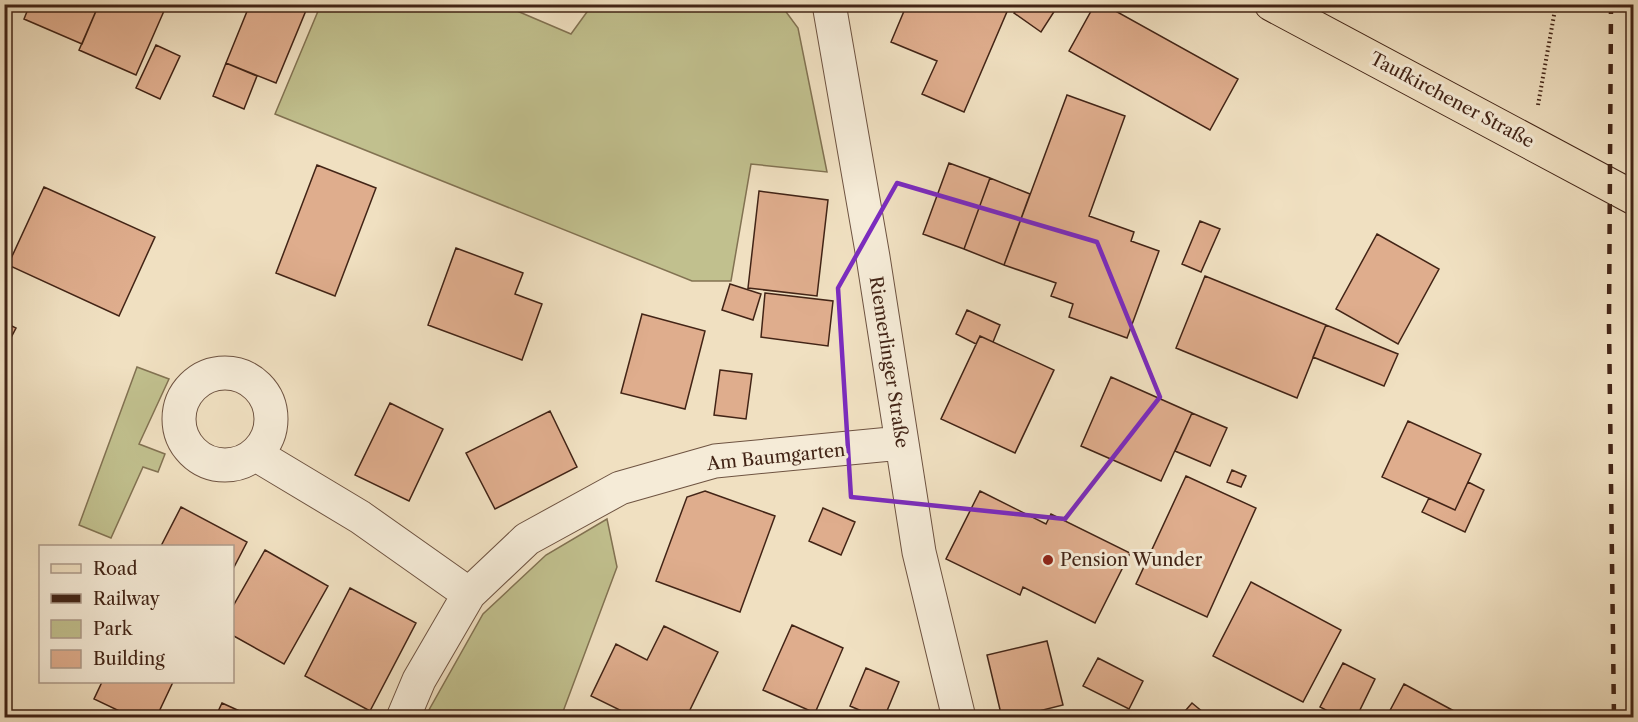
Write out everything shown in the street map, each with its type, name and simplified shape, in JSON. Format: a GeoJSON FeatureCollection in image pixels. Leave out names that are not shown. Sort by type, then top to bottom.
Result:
{"type":"FeatureCollection","features":[{"type":"Feature","properties":{"kind":"main road","name":"Taufkirchener Straße"},"geometry":{"type":"LineString","coordinates":[[1270,4],[1634,198]]}},
{"type":"Feature","properties":{"kind":"street","name":"Riemerlinger Straße"},"geometry":{"type":"LineString","coordinates":[[829,4],[873,257],[919,552],[959,717]]}},
{"type":"Feature","properties":{"kind":"street","name":"Am Baumgarten"},"geometry":{"type":"LineString","coordinates":[[403,717],[419,680],[469,594],[527,539],[620,488],[715,461],[901,443]]}},
{"type":"Feature","properties":{"kind":"street"},"geometry":{"type":"LineString","coordinates":[[255,454],[360,517],[469,594]]}},
{"type":"Feature","properties":{"kind":"path"},"geometry":{"type":"LineString","coordinates":[[1541,90],[1556,4]]}},
{"type":"Feature","properties":{"kind":"highlighted area"},"geometry":{"type":"Polygon","coordinates":[[[897,183],[1097,242],[1160,397],[1065,519],[851,497],[838,288],[897,183]]]}},
{"type":"Feature","properties":{"kind":"green space"},"geometry":{"type":"Polygon","coordinates":[[[321,4],[503,5],[571,34],[592,5],[781,5],[798,28],[827,172],[751,164],[731,281],[692,281],[275,114],[321,4]]]}},
{"type":"Feature","properties":{"kind":"green space"},"geometry":{"type":"Polygon","coordinates":[[[137,367],[169,379],[139,444],[165,454],[158,472],[143,467],[111,538],[79,525],[137,367]]]}},
{"type":"Feature","properties":{"kind":"green space"},"geometry":{"type":"Polygon","coordinates":[[[607,519],[617,567],[561,717],[425,717],[483,614],[546,555],[607,519]]]}},
{"type":"Feature","properties":{"kind":"building"},"geometry":{"type":"Polygon","coordinates":[[[30,4],[99,4],[82,44],[24,19],[30,4]]]}},
{"type":"Feature","properties":{"kind":"building"},"geometry":{"type":"Polygon","coordinates":[[[99,4],[148,4],[164,11],[136,75],[79,50],[99,4]]]}},
{"type":"Feature","properties":{"kind":"building"},"geometry":{"type":"Polygon","coordinates":[[[250,4],[299,4],[307,8],[276,83],[226,63],[250,4]]]}},
{"type":"Feature","properties":{"kind":"building"},"geometry":{"type":"Polygon","coordinates":[[[907,4],[1004,4],[1009,7],[964,112],[922,94],[937,61],[891,42],[907,4]]]}},
{"type":"Feature","properties":{"kind":"building"},"geometry":{"type":"Polygon","coordinates":[[[1020,4],[1059,4],[1041,32],[1014,13],[1020,4]]]}},
{"type":"Feature","properties":{"kind":"building"},"geometry":{"type":"Polygon","coordinates":[[[1095,4],[1103,4],[1238,79],[1210,130],[1069,51],[1095,4]]]}},
{"type":"Feature","properties":{"kind":"building"},"geometry":{"type":"Polygon","coordinates":[[[156,45],[180,56],[160,99],[136,88],[156,45]]]}},
{"type":"Feature","properties":{"kind":"building"},"geometry":{"type":"Polygon","coordinates":[[[226,63],[257,76],[244,109],[213,96],[226,63]]]}},
{"type":"Feature","properties":{"kind":"building"},"geometry":{"type":"Polygon","coordinates":[[[1067,95],[1125,116],[1089,216],[1134,232],[1131,241],[1159,251],[1127,338],[1069,317],[1073,304],[1051,296],[1056,283],[1004,265],[1067,95]]]}},
{"type":"Feature","properties":{"kind":"building"},"geometry":{"type":"Polygon","coordinates":[[[949,163],[990,178],[964,249],[923,234],[949,163]]]}},
{"type":"Feature","properties":{"kind":"building"},"geometry":{"type":"Polygon","coordinates":[[[317,165],[376,188],[335,296],[276,273],[317,165]]]}},
{"type":"Feature","properties":{"kind":"building"},"geometry":{"type":"Polygon","coordinates":[[[990,178],[1030,194],[1004,265],[964,249],[990,178]]]}},
{"type":"Feature","properties":{"kind":"building"},"geometry":{"type":"Polygon","coordinates":[[[44,187],[155,237],[119,316],[8,265],[44,187]]]}},
{"type":"Feature","properties":{"kind":"building"},"geometry":{"type":"Polygon","coordinates":[[[759,191],[828,200],[817,296],[748,288],[759,191]]]}},
{"type":"Feature","properties":{"kind":"building"},"geometry":{"type":"Polygon","coordinates":[[[1200,221],[1220,229],[1201,272],[1182,264],[1200,221]]]}},
{"type":"Feature","properties":{"kind":"building"},"geometry":{"type":"Polygon","coordinates":[[[1377,234],[1439,269],[1398,344],[1336,309],[1377,234]]]}},
{"type":"Feature","properties":{"kind":"building"},"geometry":{"type":"Polygon","coordinates":[[[456,248],[523,273],[515,294],[542,304],[522,360],[428,325],[456,248]]]}},
{"type":"Feature","properties":{"kind":"building"},"geometry":{"type":"Polygon","coordinates":[[[1205,276],[1326,325],[1297,398],[1176,348],[1205,276]]]}},
{"type":"Feature","properties":{"kind":"building"},"geometry":{"type":"Polygon","coordinates":[[[730,284],[761,294],[753,320],[722,310],[730,284]]]}},
{"type":"Feature","properties":{"kind":"building"},"geometry":{"type":"Polygon","coordinates":[[[765,293],[833,301],[828,346],[761,337],[765,293]]]}},
{"type":"Feature","properties":{"kind":"building"},"geometry":{"type":"Polygon","coordinates":[[[967,310],[1000,325],[993,342],[980,336],[976,344],[956,334],[967,310]]]}},
{"type":"Feature","properties":{"kind":"building"},"geometry":{"type":"Polygon","coordinates":[[[642,314],[705,331],[685,409],[621,393],[642,314]]]}},
{"type":"Feature","properties":{"kind":"building"},"geometry":{"type":"Polygon","coordinates":[[[4,322],[16,328],[4,351],[4,322]]]}},
{"type":"Feature","properties":{"kind":"building"},"geometry":{"type":"Polygon","coordinates":[[[1326,325],[1398,354],[1384,386],[1313,357],[1326,325]]]}},
{"type":"Feature","properties":{"kind":"building"},"geometry":{"type":"Polygon","coordinates":[[[980,336],[1054,370],[1015,453],[941,419],[980,336]]]}},
{"type":"Feature","properties":{"kind":"building"},"geometry":{"type":"Polygon","coordinates":[[[720,370],[752,374],[746,419],[714,415],[720,370]]]}},
{"type":"Feature","properties":{"kind":"building"},"geometry":{"type":"Polygon","coordinates":[[[1111,377],[1192,413],[1161,481],[1081,446],[1111,377]]]}},
{"type":"Feature","properties":{"kind":"building"},"geometry":{"type":"Polygon","coordinates":[[[390,403],[443,429],[409,501],[355,475],[390,403]]]}},
{"type":"Feature","properties":{"kind":"building"},"geometry":{"type":"Polygon","coordinates":[[[550,411],[577,467],[495,509],[466,453],[550,411]]]}},
{"type":"Feature","properties":{"kind":"building"},"geometry":{"type":"Polygon","coordinates":[[[1192,413],[1227,428],[1210,466],[1175,451],[1192,413]]]}},
{"type":"Feature","properties":{"kind":"building"},"geometry":{"type":"Polygon","coordinates":[[[1408,421],[1481,454],[1455,510],[1382,477],[1408,421]]]}},
{"type":"Feature","properties":{"kind":"building"},"geometry":{"type":"Polygon","coordinates":[[[1232,470],[1246,476],[1241,487],[1227,482],[1232,470]]]}},
{"type":"Feature","properties":{"kind":"building"},"geometry":{"type":"Polygon","coordinates":[[[1186,476],[1256,508],[1207,617],[1136,584],[1186,476]]]}},
{"type":"Feature","properties":{"kind":"building"},"geometry":{"type":"Polygon","coordinates":[[[1468,482],[1484,490],[1465,532],[1422,512],[1429,498],[1455,510],[1468,482]]]}},
{"type":"Feature","properties":{"kind":"building"},"geometry":{"type":"Polygon","coordinates":[[[705,491],[775,516],[740,612],[656,581],[687,497],[705,491]]]}},
{"type":"Feature","properties":{"kind":"building"},"geometry":{"type":"Polygon","coordinates":[[[980,491],[1046,524],[1051,514],[1130,553],[1095,623],[1023,587],[1020,595],[946,559],[980,491]]]}},
{"type":"Feature","properties":{"kind":"building"},"geometry":{"type":"Polygon","coordinates":[[[181,507],[247,542],[234,567],[234,545],[162,545],[181,507]]]}},
{"type":"Feature","properties":{"kind":"building"},"geometry":{"type":"Polygon","coordinates":[[[823,508],[855,522],[841,555],[809,541],[823,508]]]}},
{"type":"Feature","properties":{"kind":"building"},"geometry":{"type":"Polygon","coordinates":[[[265,550],[328,586],[284,664],[234,636],[234,604],[265,550]]]}},
{"type":"Feature","properties":{"kind":"building"},"geometry":{"type":"Polygon","coordinates":[[[1251,582],[1341,630],[1303,702],[1213,656],[1251,582]]]}},
{"type":"Feature","properties":{"kind":"building"},"geometry":{"type":"Polygon","coordinates":[[[350,588],[416,623],[370,711],[305,676],[350,588]]]}},
{"type":"Feature","properties":{"kind":"building"},"geometry":{"type":"Polygon","coordinates":[[[792,625],[843,648],[815,713],[763,690],[792,625]]]}},
{"type":"Feature","properties":{"kind":"building"},"geometry":{"type":"Polygon","coordinates":[[[664,626],[718,652],[686,718],[636,718],[591,696],[616,644],[647,660],[664,626]]]}},
{"type":"Feature","properties":{"kind":"building"},"geometry":{"type":"Polygon","coordinates":[[[1047,641],[1063,705],[1011,718],[1002,718],[987,655],[1047,641]]]}},
{"type":"Feature","properties":{"kind":"building"},"geometry":{"type":"Polygon","coordinates":[[[1098,658],[1143,681],[1129,709],[1083,686],[1098,658]]]}},
{"type":"Feature","properties":{"kind":"building"},"geometry":{"type":"Polygon","coordinates":[[[1343,663],[1375,679],[1356,718],[1341,718],[1320,707],[1343,663]]]}},
{"type":"Feature","properties":{"kind":"building"},"geometry":{"type":"Polygon","coordinates":[[[866,668],[899,682],[884,718],[878,718],[850,706],[866,668]]]}},
{"type":"Feature","properties":{"kind":"building"},"geometry":{"type":"Polygon","coordinates":[[[102,683],[173,683],[156,718],[134,718],[94,699],[102,683]]]}},
{"type":"Feature","properties":{"kind":"building"},"geometry":{"type":"Polygon","coordinates":[[[1404,684],[1467,718],[1386,718],[1404,684]]]}},
{"type":"Feature","properties":{"kind":"building"},"geometry":{"type":"Polygon","coordinates":[[[222,703],[255,718],[215,718],[222,703]]]}},
{"type":"Feature","properties":{"kind":"building"},"geometry":{"type":"Polygon","coordinates":[[[1192,703],[1210,718],[1179,718],[1192,703]]]}},
{"type":"Feature","properties":{"kind":"railway"},"geometry":{"type":"LineString","coordinates":[[1611,4],[1609,324],[1614,718]]}},
{"type":"Feature","properties":{"kind":"place","name":"Pension Wunder"},"geometry":{"type":"Point","coordinates":[1048,560]}}]}
